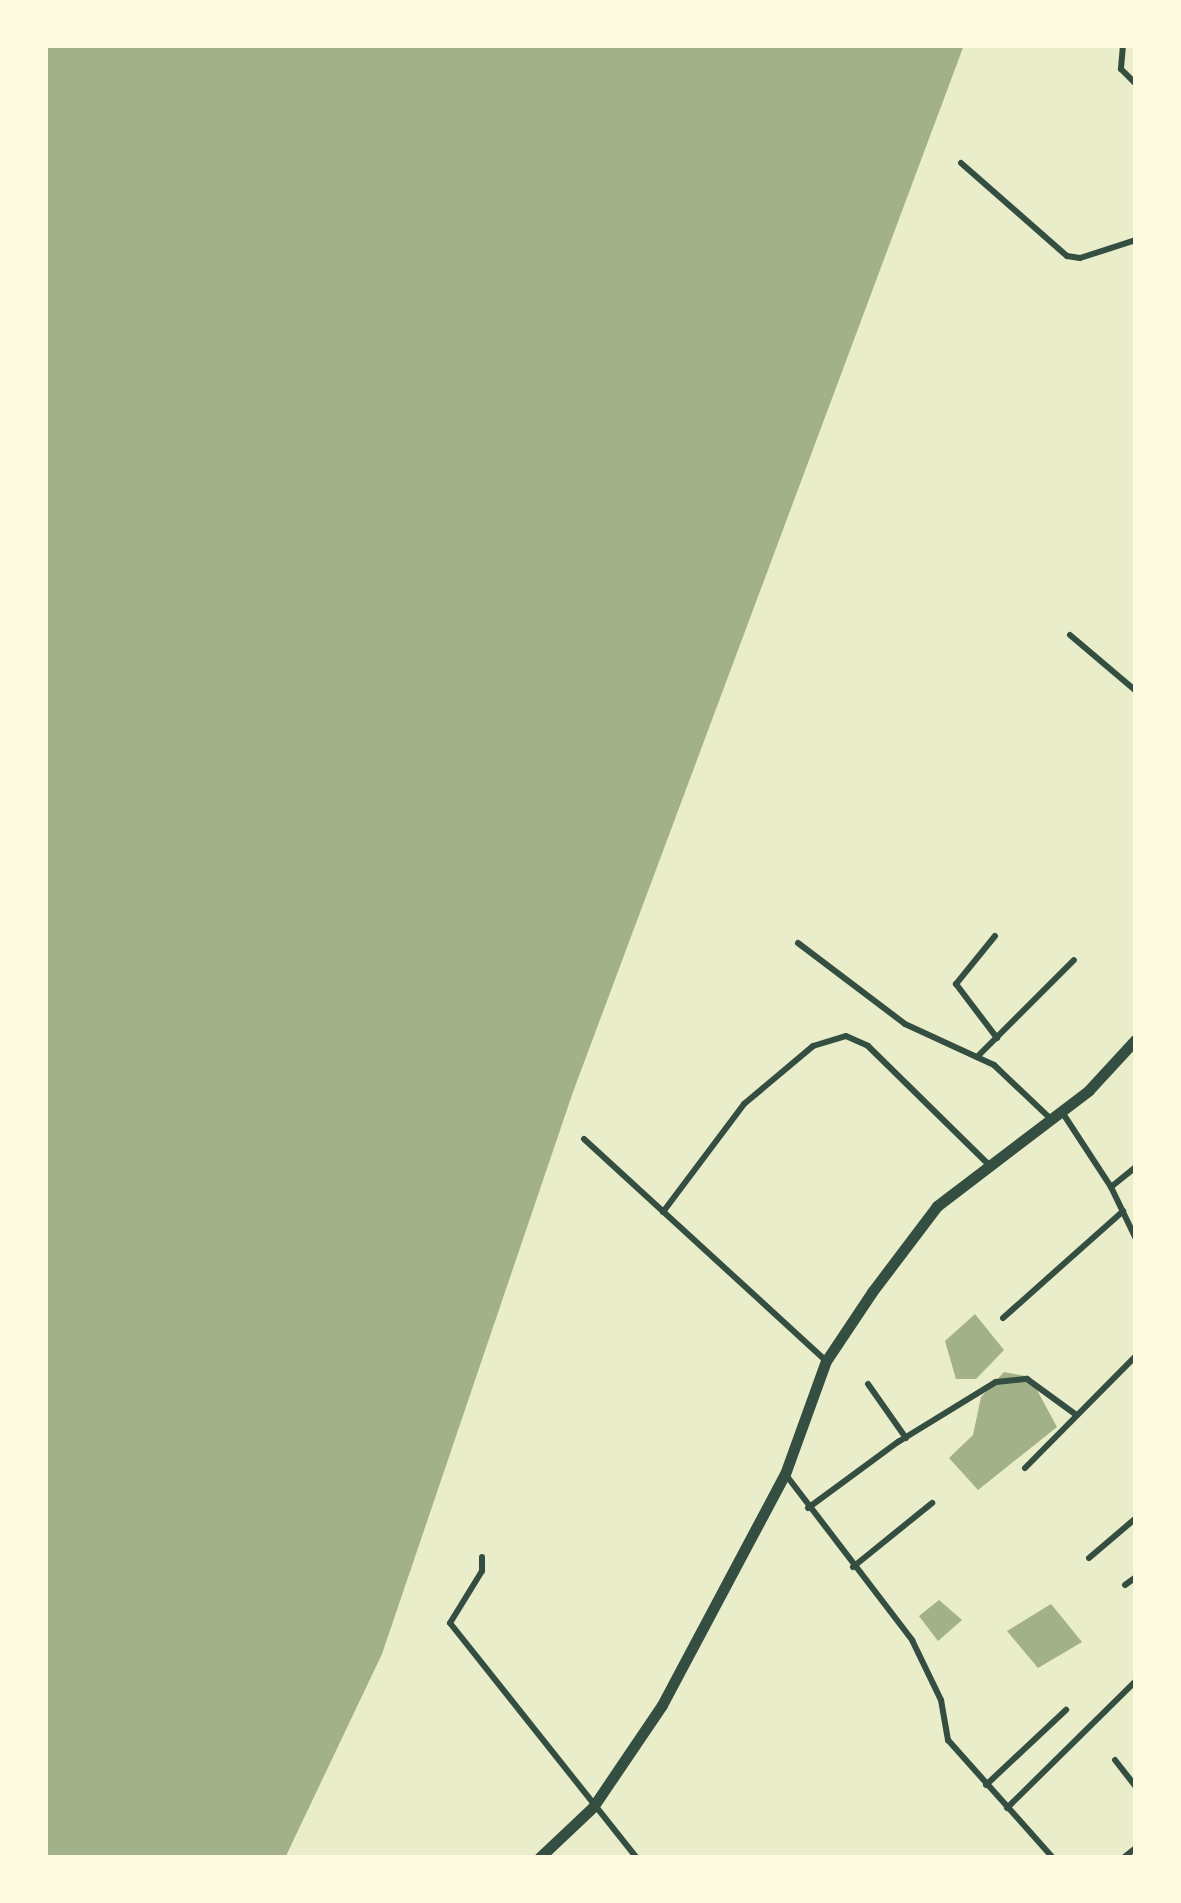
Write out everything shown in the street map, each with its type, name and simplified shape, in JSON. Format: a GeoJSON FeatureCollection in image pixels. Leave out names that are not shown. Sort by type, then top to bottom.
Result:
{"type":"FeatureCollection","features":[{"type":"Feature","properties":{"kind":"main road"},"geometry":{"type":"LineString","coordinates":[[539,1858],[593,1807],[662,1705],[785,1474],[826,1360],[937,1206],[1057,1116],[1136,1039]]}},
{"type":"Feature","properties":{"kind":"street"},"geometry":{"type":"LineString","coordinates":[[1122,45],[1121,69],[1136,84]]}},
{"type":"Feature","properties":{"kind":"street"},"geometry":{"type":"LineString","coordinates":[[961,162],[1074,260],[1136,240]]}},
{"type":"Feature","properties":{"kind":"street"},"geometry":{"type":"LineString","coordinates":[[1070,635],[1136,691]]}},
{"type":"Feature","properties":{"kind":"street"},"geometry":{"type":"LineString","coordinates":[[995,936],[956,984],[997,1038]]}},
{"type":"Feature","properties":{"kind":"street"},"geometry":{"type":"LineString","coordinates":[[798,943],[905,1024],[978,1057],[1057,1116],[1111,1186],[1136,1240]]}},
{"type":"Feature","properties":{"kind":"street"},"geometry":{"type":"LineString","coordinates":[[978,1057],[1074,960]]}},
{"type":"Feature","properties":{"kind":"street"},"geometry":{"type":"LineString","coordinates":[[663,1212],[744,1104],[798,1055],[846,1036],[868,1046],[988,1164]]}},
{"type":"Feature","properties":{"kind":"street"},"geometry":{"type":"LineString","coordinates":[[584,1139],[826,1360]]}},
{"type":"Feature","properties":{"kind":"street"},"geometry":{"type":"LineString","coordinates":[[1111,1186],[1135,1169]]}},
{"type":"Feature","properties":{"kind":"street"},"geometry":{"type":"LineString","coordinates":[[1003,1318],[1123,1212]]}},
{"type":"Feature","properties":{"kind":"street"},"geometry":{"type":"LineString","coordinates":[[1025,1468],[1074,1414],[1136,1356]]}},
{"type":"Feature","properties":{"kind":"street"},"geometry":{"type":"LineString","coordinates":[[808,1508],[906,1438],[1011,1379],[1027,1379],[1074,1414]]}},
{"type":"Feature","properties":{"kind":"street"},"geometry":{"type":"LineString","coordinates":[[868,1384],[906,1438]]}},
{"type":"Feature","properties":{"kind":"street"},"geometry":{"type":"LineString","coordinates":[[785,1474],[918,1650],[941,1700],[944,1732],[986,1786],[1053,1858]]}},
{"type":"Feature","properties":{"kind":"street"},"geometry":{"type":"LineString","coordinates":[[852,1567],[932,1504]]}},
{"type":"Feature","properties":{"kind":"street"},"geometry":{"type":"LineString","coordinates":[[1089,1558],[1136,1518]]}},
{"type":"Feature","properties":{"kind":"street"},"geometry":{"type":"LineString","coordinates":[[482,1557],[482,1572],[450,1623],[593,1807],[638,1858]]}},
{"type":"Feature","properties":{"kind":"street"},"geometry":{"type":"LineString","coordinates":[[1125,1585],[1136,1577]]}},
{"type":"Feature","properties":{"kind":"street"},"geometry":{"type":"LineString","coordinates":[[1008,1808],[1136,1680]]}},
{"type":"Feature","properties":{"kind":"street"},"geometry":{"type":"LineString","coordinates":[[986,1786],[1066,1710]]}},
{"type":"Feature","properties":{"kind":"street"},"geometry":{"type":"LineString","coordinates":[[1115,1760],[1136,1788]]}},
{"type":"Feature","properties":{"kind":"street"},"geometry":{"type":"LineString","coordinates":[[1123,1858],[1136,1848]]}},
{"type":"Feature","properties":{"kind":"shaded area"},"geometry":{"type":"Polygon","coordinates":[[[45,45],[964,45],[573,1092],[382,1654],[285,1858],[45,1858],[45,45]]]}},
{"type":"Feature","properties":{"kind":"shaded area"},"geometry":{"type":"Polygon","coordinates":[[[975,1314],[1004,1350],[976,1379],[956,1379],[945,1341],[975,1314]]]}},
{"type":"Feature","properties":{"kind":"shaded area"},"geometry":{"type":"Polygon","coordinates":[[[1004,1372],[1030,1377],[1057,1427],[978,1490],[949,1458],[973,1435],[981,1397],[1004,1372]]]}},
{"type":"Feature","properties":{"kind":"shaded area"},"geometry":{"type":"Polygon","coordinates":[[[939,1600],[962,1620],[938,1641],[919,1616],[939,1600]]]}},
{"type":"Feature","properties":{"kind":"shaded area"},"geometry":{"type":"Polygon","coordinates":[[[1051,1604],[1082,1642],[1038,1668],[1007,1631],[1051,1604]]]}}]}
